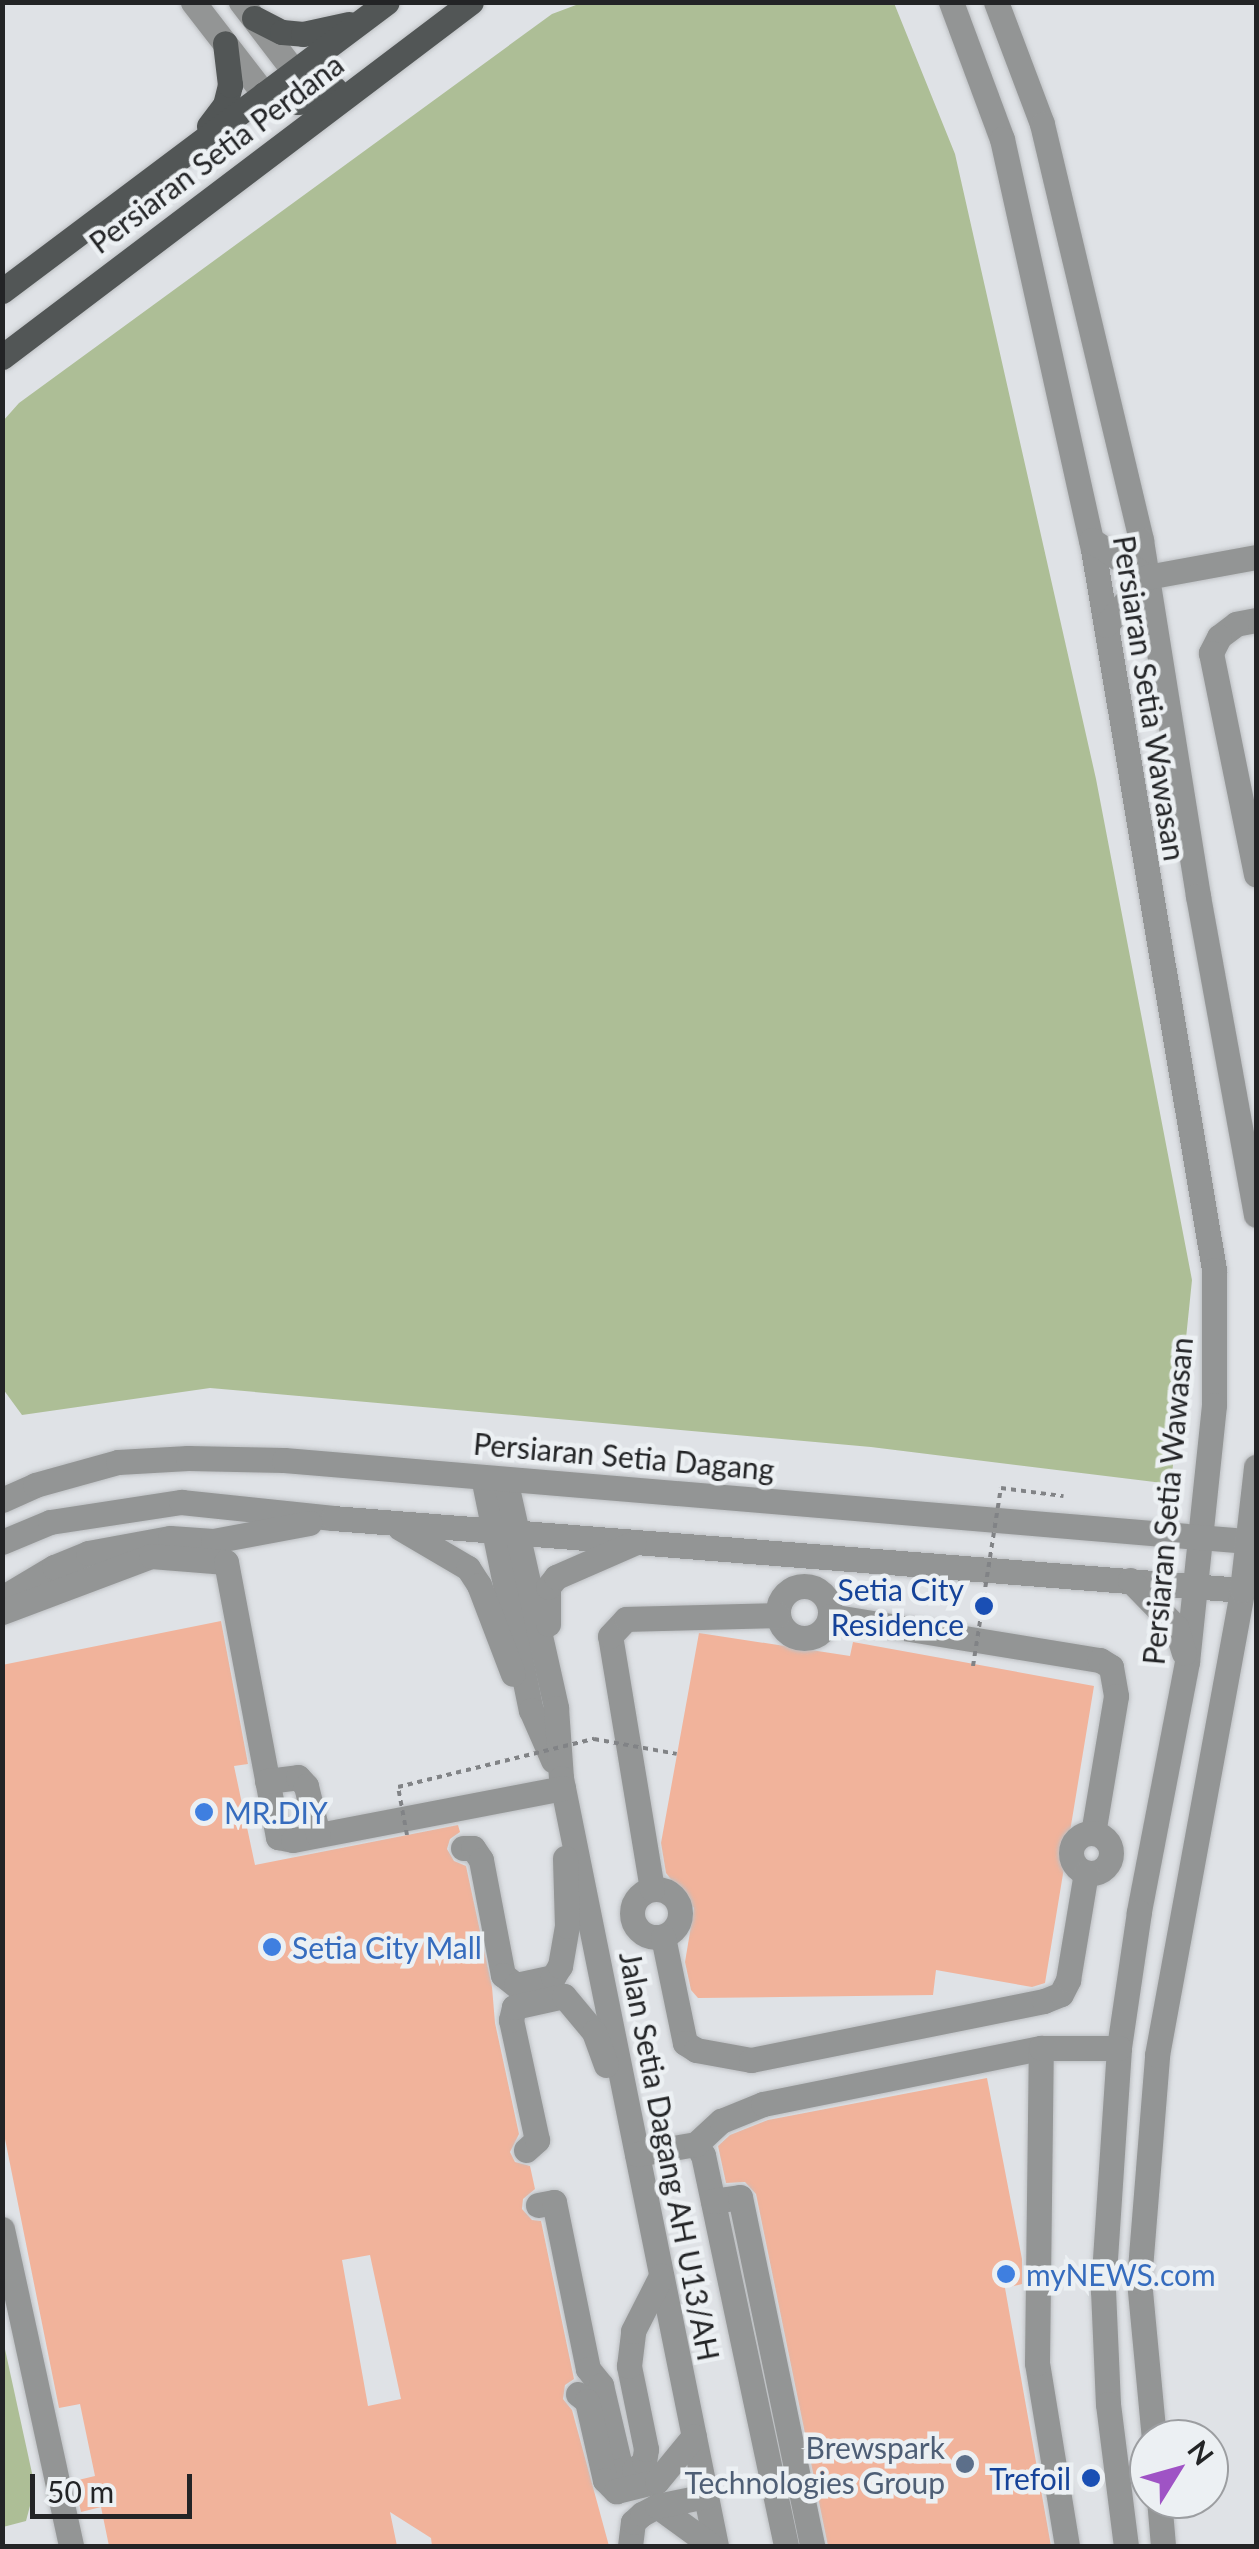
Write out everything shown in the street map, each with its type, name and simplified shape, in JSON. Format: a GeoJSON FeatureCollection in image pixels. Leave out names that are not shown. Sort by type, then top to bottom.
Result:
{"type":"FeatureCollection","features":[{"type":"Feature","properties":{"kind":"main road","name":"Persiaran Setia Perdana"},"geometry":{"type":"LineString","coordinates":[[2,291],[387,2]]}},
{"type":"Feature","properties":{"kind":"main road","name":"Persiaran Setia Perdana"},"geometry":{"type":"LineString","coordinates":[[2,357],[471,2]]}},
{"type":"Feature","properties":{"kind":"main road"},"geometry":{"type":"LineString","coordinates":[[247,10],[282,32],[303,34],[364,20]]}},
{"type":"Feature","properties":{"kind":"main road"},"geometry":{"type":"LineString","coordinates":[[175,163],[225,105],[230,85],[225,43]]}},
{"type":"Feature","properties":{"kind":"main road"},"geometry":{"type":"LineString","coordinates":[[249,168],[260,148],[287,123],[296,102],[294,71]]}},
{"type":"Feature","properties":{"kind":"main road"},"geometry":{"type":"LineString","coordinates":[[264,94],[296,102],[316,101],[375,72]]}},
{"type":"Feature","properties":{"kind":"street"},"geometry":{"type":"LineString","coordinates":[[193,2],[264,94]]}},
{"type":"Feature","properties":{"kind":"street","name":"Persiaran Setia Wawasan"},"geometry":{"type":"LineString","coordinates":[[951,2],[1002,139],[1092,540],[1151,905],[1210,1228],[1216,1331],[1214,1405],[1196,1585],[1187,1662],[1139,1912],[1119,2048],[1104,2290],[1108,2404],[1126,2546]]}},
{"type":"Feature","properties":{"kind":"street","name":"Persiaran Setia Wawasan"},"geometry":{"type":"LineString","coordinates":[[996,2],[1042,124],[1147,578],[1256,1215]]}},
{"type":"Feature","properties":{"kind":"street"},"geometry":{"type":"LineString","coordinates":[[247,10],[294,71]]}},
{"type":"Feature","properties":{"kind":"street"},"geometry":{"type":"LineString","coordinates":[[1092,540],[1147,578]]}},
{"type":"Feature","properties":{"kind":"street"},"geometry":{"type":"LineString","coordinates":[[1106,625],[1147,578],[1256,556]]}},
{"type":"Feature","properties":{"kind":"street"},"geometry":{"type":"LineString","coordinates":[[1256,620],[1236,624],[1219,637],[1211,653],[1212,673],[1256,874]]}},
{"type":"Feature","properties":{"kind":"street","name":"Persiaran Setia Dagang"},"geometry":{"type":"LineString","coordinates":[[2,1500],[34,1485],[118,1462],[188,1458],[284,1460],[1246,1541]]}},
{"type":"Feature","properties":{"kind":"street"},"geometry":{"type":"LineString","coordinates":[[1152,2419],[1139,2281],[1157,2055],[1242,1590],[1256,1466]]}},
{"type":"Feature","properties":{"kind":"street","name":"Jalan Setia Dagang AH U13/AH"},"geometry":{"type":"LineString","coordinates":[[494,1478],[562,1783],[714,2546]]}},
{"type":"Feature","properties":{"kind":"street"},"geometry":{"type":"LineString","coordinates":[[1141,1532],[1174,1521],[1202,1496]]}},
{"type":"Feature","properties":{"kind":"street"},"geometry":{"type":"LineString","coordinates":[[2,1542],[50,1522],[181,1502],[390,1523],[1242,1590]]}},
{"type":"Feature","properties":{"kind":"street"},"geometry":{"type":"LineString","coordinates":[[2,1598],[54,1567],[135,1542],[170,1538],[213,1541],[333,1518]]}},
{"type":"Feature","properties":{"kind":"street"},"geometry":{"type":"LineString","coordinates":[[390,1523],[468,1568],[480,1584],[498,1642],[542,1704]]}},
{"type":"Feature","properties":{"kind":"street"},"geometry":{"type":"LineString","coordinates":[[542,1704],[548,1587],[556,1576],[636,1542]]}},
{"type":"Feature","properties":{"kind":"street"},"geometry":{"type":"LineString","coordinates":[[2,1612],[151,1556],[226,1562],[278,1837],[293,1840],[562,1783],[565,1952],[553,1977],[516,1986],[504,1975],[481,1860],[472,1848],[463,1848]]}},
{"type":"Feature","properties":{"kind":"street"},"geometry":{"type":"LineString","coordinates":[[1130,1580],[1176,1627],[1187,1662]]}},
{"type":"Feature","properties":{"kind":"street"},"geometry":{"type":"LineString","coordinates":[[804,1586],[821,1592],[830,1616],[823,1631],[800,1638],[785,1630],[778,1615],[782,1598],[804,1586]]}},
{"type":"Feature","properties":{"kind":"street"},"geometry":{"type":"LineString","coordinates":[[652,1889],[610,1636],[626,1619],[778,1615]]}},
{"type":"Feature","properties":{"kind":"street"},"geometry":{"type":"LineString","coordinates":[[663,1937],[686,2043],[696,2050],[751,2060],[1044,2001],[1060,1994],[1068,1980],[1098,1854],[1116,1696],[1111,1667],[1100,1660],[830,1616]]}},
{"type":"Feature","properties":{"kind":"street"},"geometry":{"type":"LineString","coordinates":[[267,1781],[298,1777],[306,1786],[318,1835]]}},
{"type":"Feature","properties":{"kind":"street"},"geometry":{"type":"LineString","coordinates":[[1098,1854],[1138,1841],[1159,1806]]}},
{"type":"Feature","properties":{"kind":"street"},"geometry":{"type":"LineString","coordinates":[[1098,1854],[1130,1877],[1139,1912]]}},
{"type":"Feature","properties":{"kind":"street"},"geometry":{"type":"LineString","coordinates":[[585,1897],[634,1918],[648,1936],[663,1937],[676,1928],[681,1912],[668,1892],[652,1889],[638,1896],[634,1918],[596,1952]]}},
{"type":"Feature","properties":{"kind":"street"},"geometry":{"type":"LineString","coordinates":[[526,2150],[537,2140],[510,2012],[514,2007],[564,1996],[594,2032],[636,2154],[696,2144],[722,2121],[763,2104],[1041,2048],[1119,2048]]}},
{"type":"Feature","properties":{"kind":"street"},"geometry":{"type":"LineString","coordinates":[[1041,2048],[1037,2364],[1067,2546]]}},
{"type":"Feature","properties":{"kind":"street"},"geometry":{"type":"LineString","coordinates":[[696,2144],[702,2150],[786,2546]]}},
{"type":"Feature","properties":{"kind":"street"},"geometry":{"type":"LineString","coordinates":[[713,2201],[740,2196],[812,2546]]}},
{"type":"Feature","properties":{"kind":"street"},"geometry":{"type":"LineString","coordinates":[[538,2206],[554,2202],[588,2369],[601,2385],[620,2470],[634,2470],[644,2462],[646,2449],[629,2366],[633,2331],[661,2276]]}},
{"type":"Feature","properties":{"kind":"street"},"geometry":{"type":"LineString","coordinates":[[2,2229],[10,2306],[71,2546]]}},
{"type":"Feature","properties":{"kind":"street"},"geometry":{"type":"LineString","coordinates":[[578,2394],[587,2401],[605,2480],[616,2492],[657,2481],[694,2436]]}},
{"type":"Feature","properties":{"kind":"street"},"geometry":{"type":"LineString","coordinates":[[630,2546],[632,2522],[657,2506],[706,2496]]}},
{"type":"Feature","properties":{"kind":"street"},"geometry":{"type":"LineString","coordinates":[[657,2506],[714,2546]]}},
{"type":"Feature","properties":{"kind":"street"},"geometry":{"type":"LineString","coordinates":[[1161,2519],[1163,2546]]}},
{"type":"Feature","properties":{"kind":"path"},"geometry":{"type":"LineString","coordinates":[[973,1666],[1000,1488],[1063,1496]]}},
{"type":"Feature","properties":{"kind":"path"},"geometry":{"type":"LineString","coordinates":[[408,1835],[398,1786],[594,1739],[677,1754]]}},
{"type":"Feature","properties":{"kind":"green space"},"geometry":{"type":"Polygon","coordinates":[[[584,2],[894,3],[955,154],[1096,779],[1192,1280],[1171,1484],[871,1447],[210,1388],[22,1415],[3,1389],[3,421],[19,403],[552,14],[584,2]]]}},
{"type":"Feature","properties":{"kind":"green space"},"geometry":{"type":"Polygon","coordinates":[[[3,2340],[35,2487],[26,2521],[3,2527],[3,2340]]]}},
{"type":"Feature","properties":{"kind":"building","name":"Setia City Mall"},"geometry":{"type":"Polygon","coordinates":[[[221,1621],[248,1764],[234,1766],[255,1865],[458,1825],[460,1832],[450,1839],[447,1849],[454,1861],[466,1866],[492,1987],[495,2023],[519,2134],[510,2152],[515,2162],[530,2166],[535,2189],[523,2199],[522,2209],[532,2220],[541,2221],[574,2379],[565,2385],[563,2399],[572,2410],[609,2546],[432,2546],[431,2538],[390,2512],[397,2546],[109,2546],[101,2507],[81,2512],[74,2481],[95,2476],[80,2404],[59,2408],[2,2124],[2,1665],[221,1621]],[[370,2255],[342,2260],[368,2406],[401,2399],[370,2255]]]}},
{"type":"Feature","properties":{"kind":"building"},"geometry":{"type":"Polygon","coordinates":[[[699,1633],[850,1656],[853,1642],[1094,1686],[1045,1983],[1032,1987],[936,1970],[933,1995],[698,1998],[691,1990],[685,1962],[694,1908],[666,1873],[661,1843],[699,1633]]]}},
{"type":"Feature","properties":{"kind":"building"},"geometry":{"type":"Polygon","coordinates":[[[987,2078],[1022,2259],[1022,2284],[1005,2288],[1051,2546],[828,2546],[756,2194],[745,2182],[726,2183],[718,2146],[730,2135],[768,2120],[987,2078]]]}},
{"type":"Feature","properties":{"kind":"place","name":"Setia City Residence"},"geometry":{"type":"Point","coordinates":[984,1606]}},
{"type":"Feature","properties":{"kind":"place","name":"MR.DIY"},"geometry":{"type":"Point","coordinates":[204,1812]}},
{"type":"Feature","properties":{"kind":"place","name":"Setia City Mall"},"geometry":{"type":"Point","coordinates":[272,1947]}},
{"type":"Feature","properties":{"kind":"place","name":"myNEWS.com"},"geometry":{"type":"Point","coordinates":[1006,2274]}},
{"type":"Feature","properties":{"kind":"place","name":"Brewspark Technologies Group"},"geometry":{"type":"Point","coordinates":[965,2464]}},
{"type":"Feature","properties":{"kind":"place","name":"Trefoil"},"geometry":{"type":"Point","coordinates":[1091,2478]}}]}
